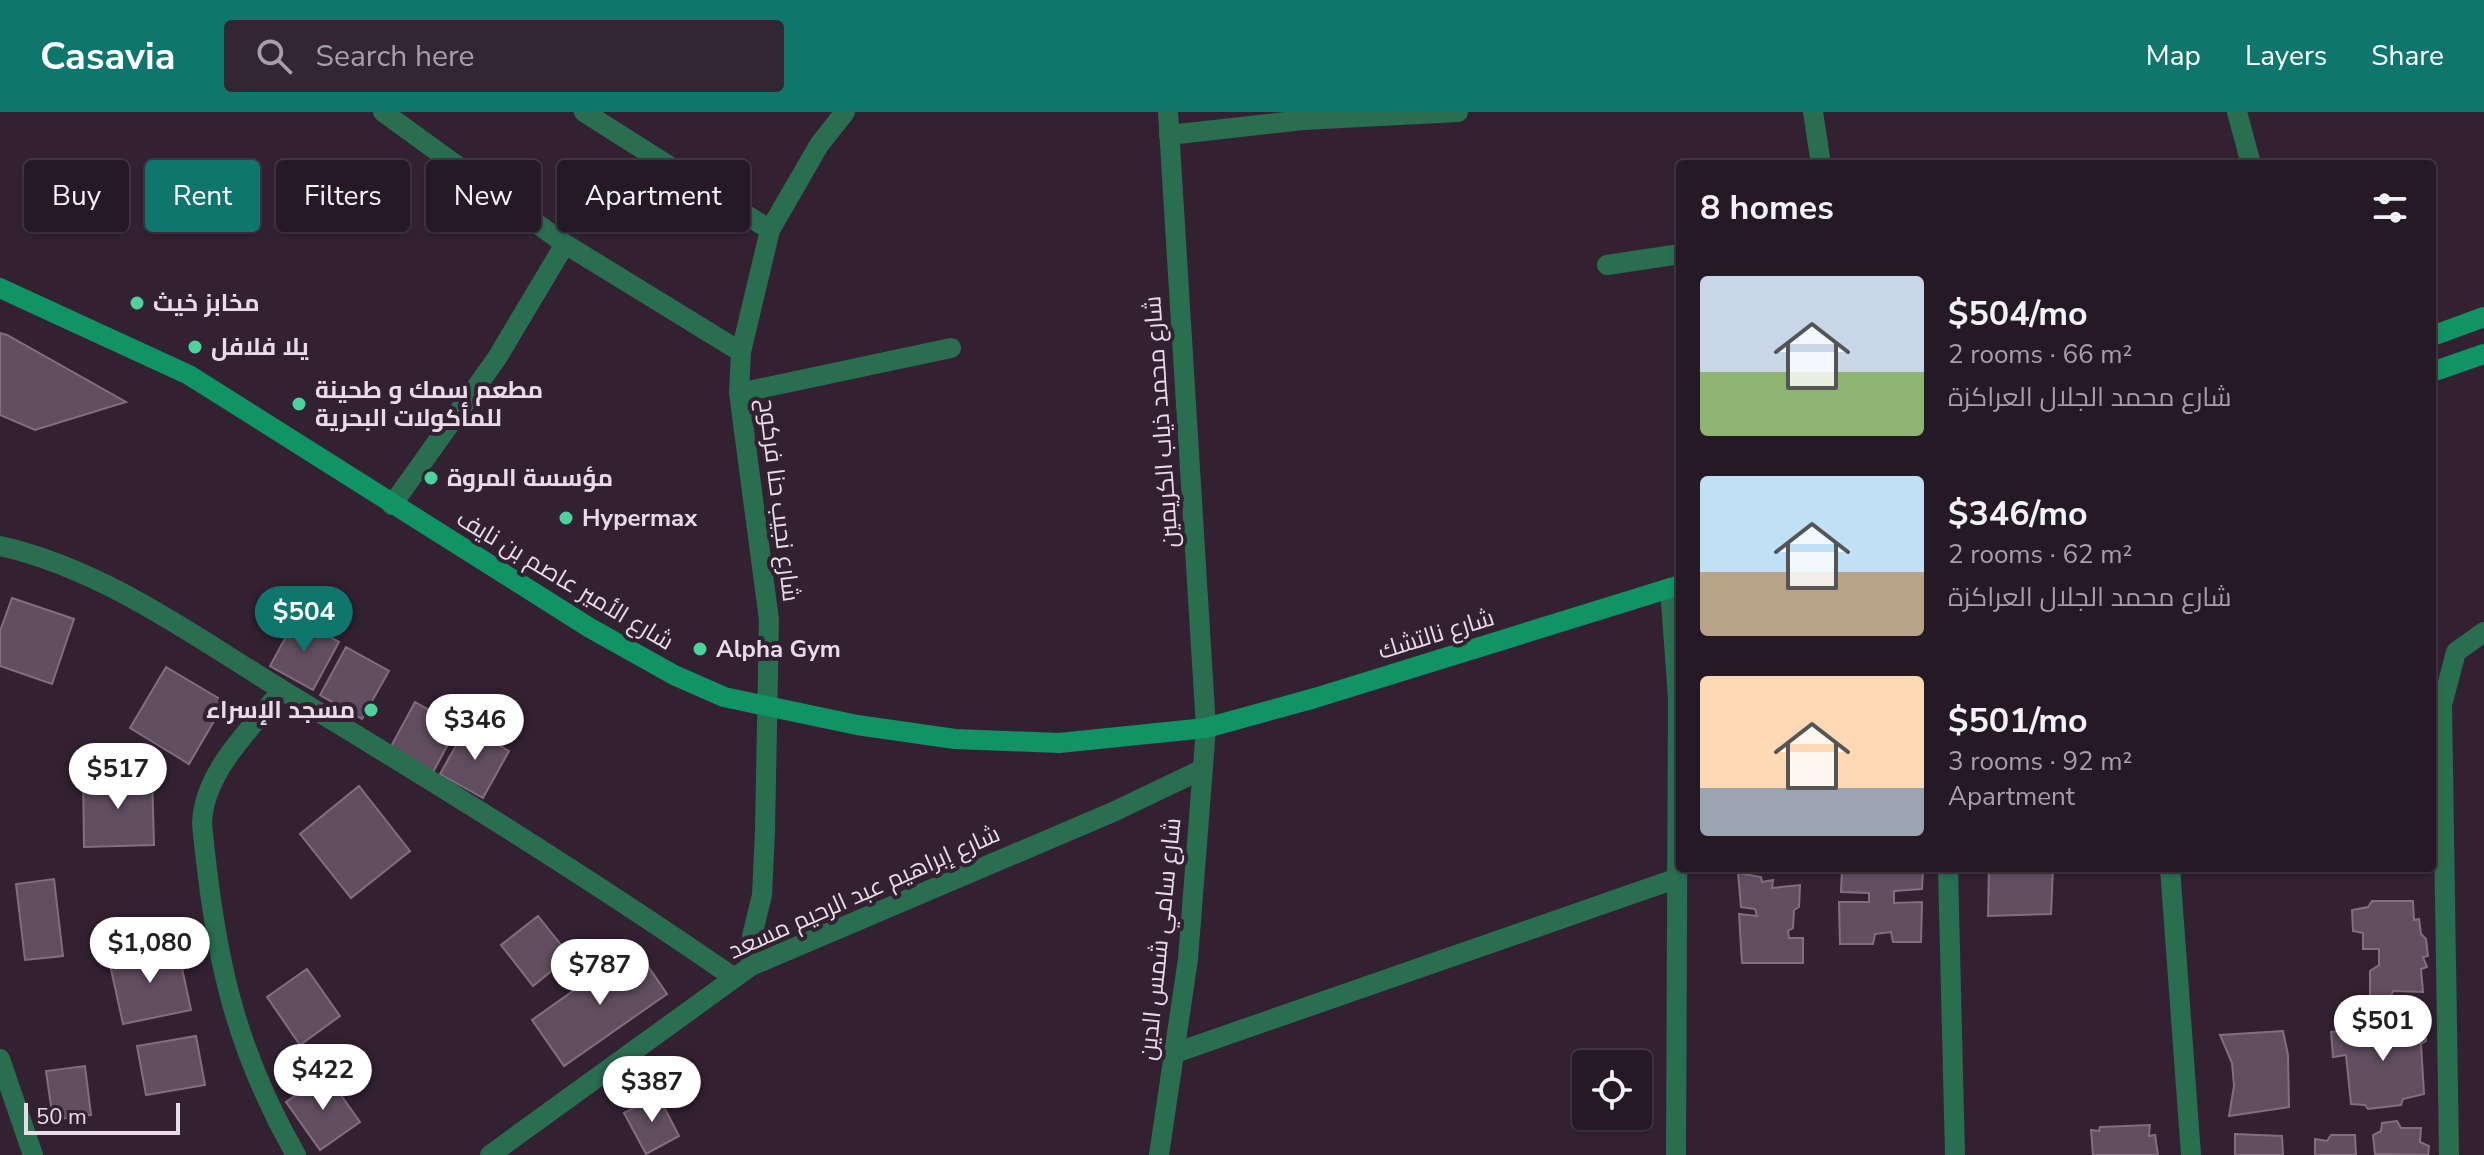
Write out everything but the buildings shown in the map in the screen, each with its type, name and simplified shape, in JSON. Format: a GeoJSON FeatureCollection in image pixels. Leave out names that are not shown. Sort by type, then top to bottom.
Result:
{"type":"FeatureCollection","features":[{"type":"Feature","properties":{"kind":"main road","name":"شارع الأمير عاصم بن نايف"},"geometry":{"type":"LineString","coordinates":[[0,288],[189,375],[590,628],[674,675],[724,697],[766,708],[955,739],[1073,742],[1206,728]]}},
{"type":"Feature","properties":{"kind":"main road"},"geometry":{"type":"LineString","coordinates":[[2436,335],[2484,317]]}},
{"type":"Feature","properties":{"kind":"main road"},"geometry":{"type":"LineString","coordinates":[[2436,371],[2484,354]]}},
{"type":"Feature","properties":{"kind":"main road","name":"شارع نالتشك"},"geometry":{"type":"LineString","coordinates":[[1206,728],[1315,698],[1675,586]]}},
{"type":"Feature","properties":{"kind":"street"},"geometry":{"type":"LineString","coordinates":[[383,112],[565,244],[741,352]]}},
{"type":"Feature","properties":{"kind":"street"},"geometry":{"type":"LineString","coordinates":[[584,112],[770,230]]}},
{"type":"Feature","properties":{"kind":"street","name":"شارع محمد ذياب الكريمين"},"geometry":{"type":"LineString","coordinates":[[1168,112],[1206,728]]}},
{"type":"Feature","properties":{"kind":"street"},"geometry":{"type":"LineString","coordinates":[[1169,135],[1303,120],[1458,112]]}},
{"type":"Feature","properties":{"kind":"street"},"geometry":{"type":"LineString","coordinates":[[1813,112],[1820,160]]}},
{"type":"Feature","properties":{"kind":"street"},"geometry":{"type":"LineString","coordinates":[[2237,112],[2250,160]]}},
{"type":"Feature","properties":{"kind":"street","name":"شارع نجيب حنا فركوح"},"geometry":{"type":"LineString","coordinates":[[742,971],[764,845],[769,620],[739,393],[741,352],[770,230],[841,113]]}},
{"type":"Feature","properties":{"kind":"street"},"geometry":{"type":"LineString","coordinates":[[392,505],[497,358],[565,244]]}},
{"type":"Feature","properties":{"kind":"street"},"geometry":{"type":"LineString","coordinates":[[1607,265],[1676,255]]}},
{"type":"Feature","properties":{"kind":"street"},"geometry":{"type":"LineString","coordinates":[[739,393],[951,348]]}},
{"type":"Feature","properties":{"kind":"street"},"geometry":{"type":"LineString","coordinates":[[0,546],[34,555],[138,603],[742,971]]}},
{"type":"Feature","properties":{"kind":"street"},"geometry":{"type":"LineString","coordinates":[[1675,586],[1676,623]]}},
{"type":"Feature","properties":{"kind":"street"},"geometry":{"type":"LineString","coordinates":[[2449,1155],[2442,705],[2456,652],[2484,632]]}},
{"type":"Feature","properties":{"kind":"street"},"geometry":{"type":"LineString","coordinates":[[282,690],[214,776],[205,797],[202,823],[230,1004],[262,1090],[296,1155]]}},
{"type":"Feature","properties":{"kind":"street","name":"شارع سامي شمس الدين"},"geometry":{"type":"LineString","coordinates":[[1159,1155],[1188,959],[1206,728]]}},
{"type":"Feature","properties":{"kind":"street","name":"شارع إبراهيم عبد الرحيم مسعد"},"geometry":{"type":"LineString","coordinates":[[490,1155],[742,971],[1113,812],[1203,769]]}},
{"type":"Feature","properties":{"kind":"street"},"geometry":{"type":"LineString","coordinates":[[1676,819],[1676,1155]]}},
{"type":"Feature","properties":{"kind":"street"},"geometry":{"type":"LineString","coordinates":[[1948,872],[1955,1155]]}},
{"type":"Feature","properties":{"kind":"street"},"geometry":{"type":"LineString","coordinates":[[2170,872],[2191,1155]]}},
{"type":"Feature","properties":{"kind":"street"},"geometry":{"type":"LineString","coordinates":[[1175,1053],[1675,879]]}},
{"type":"Feature","properties":{"kind":"street"},"geometry":{"type":"LineString","coordinates":[[0,1059],[33,1155]]}},
{"type":"Feature","properties":{"kind":"place","name":"مخابز خيث"},"geometry":{"type":"Point","coordinates":[137,303]}},
{"type":"Feature","properties":{"kind":"place","name":"يلا فلافل"},"geometry":{"type":"Point","coordinates":[195,347]}},
{"type":"Feature","properties":{"kind":"place","name":"مطعم سمك و طحينة للمأكولات البحرية"},"geometry":{"type":"Point","coordinates":[299,404]}},
{"type":"Feature","properties":{"kind":"place","name":"مؤسسة المروة"},"geometry":{"type":"Point","coordinates":[431,478]}},
{"type":"Feature","properties":{"kind":"place","name":"Hypermax"},"geometry":{"type":"Point","coordinates":[566,518]}},
{"type":"Feature","properties":{"kind":"place","name":"Alpha Gym"},"geometry":{"type":"Point","coordinates":[700,649]}},
{"type":"Feature","properties":{"kind":"place","name":"مسجد الإسراء"},"geometry":{"type":"Point","coordinates":[371,710]}}]}
